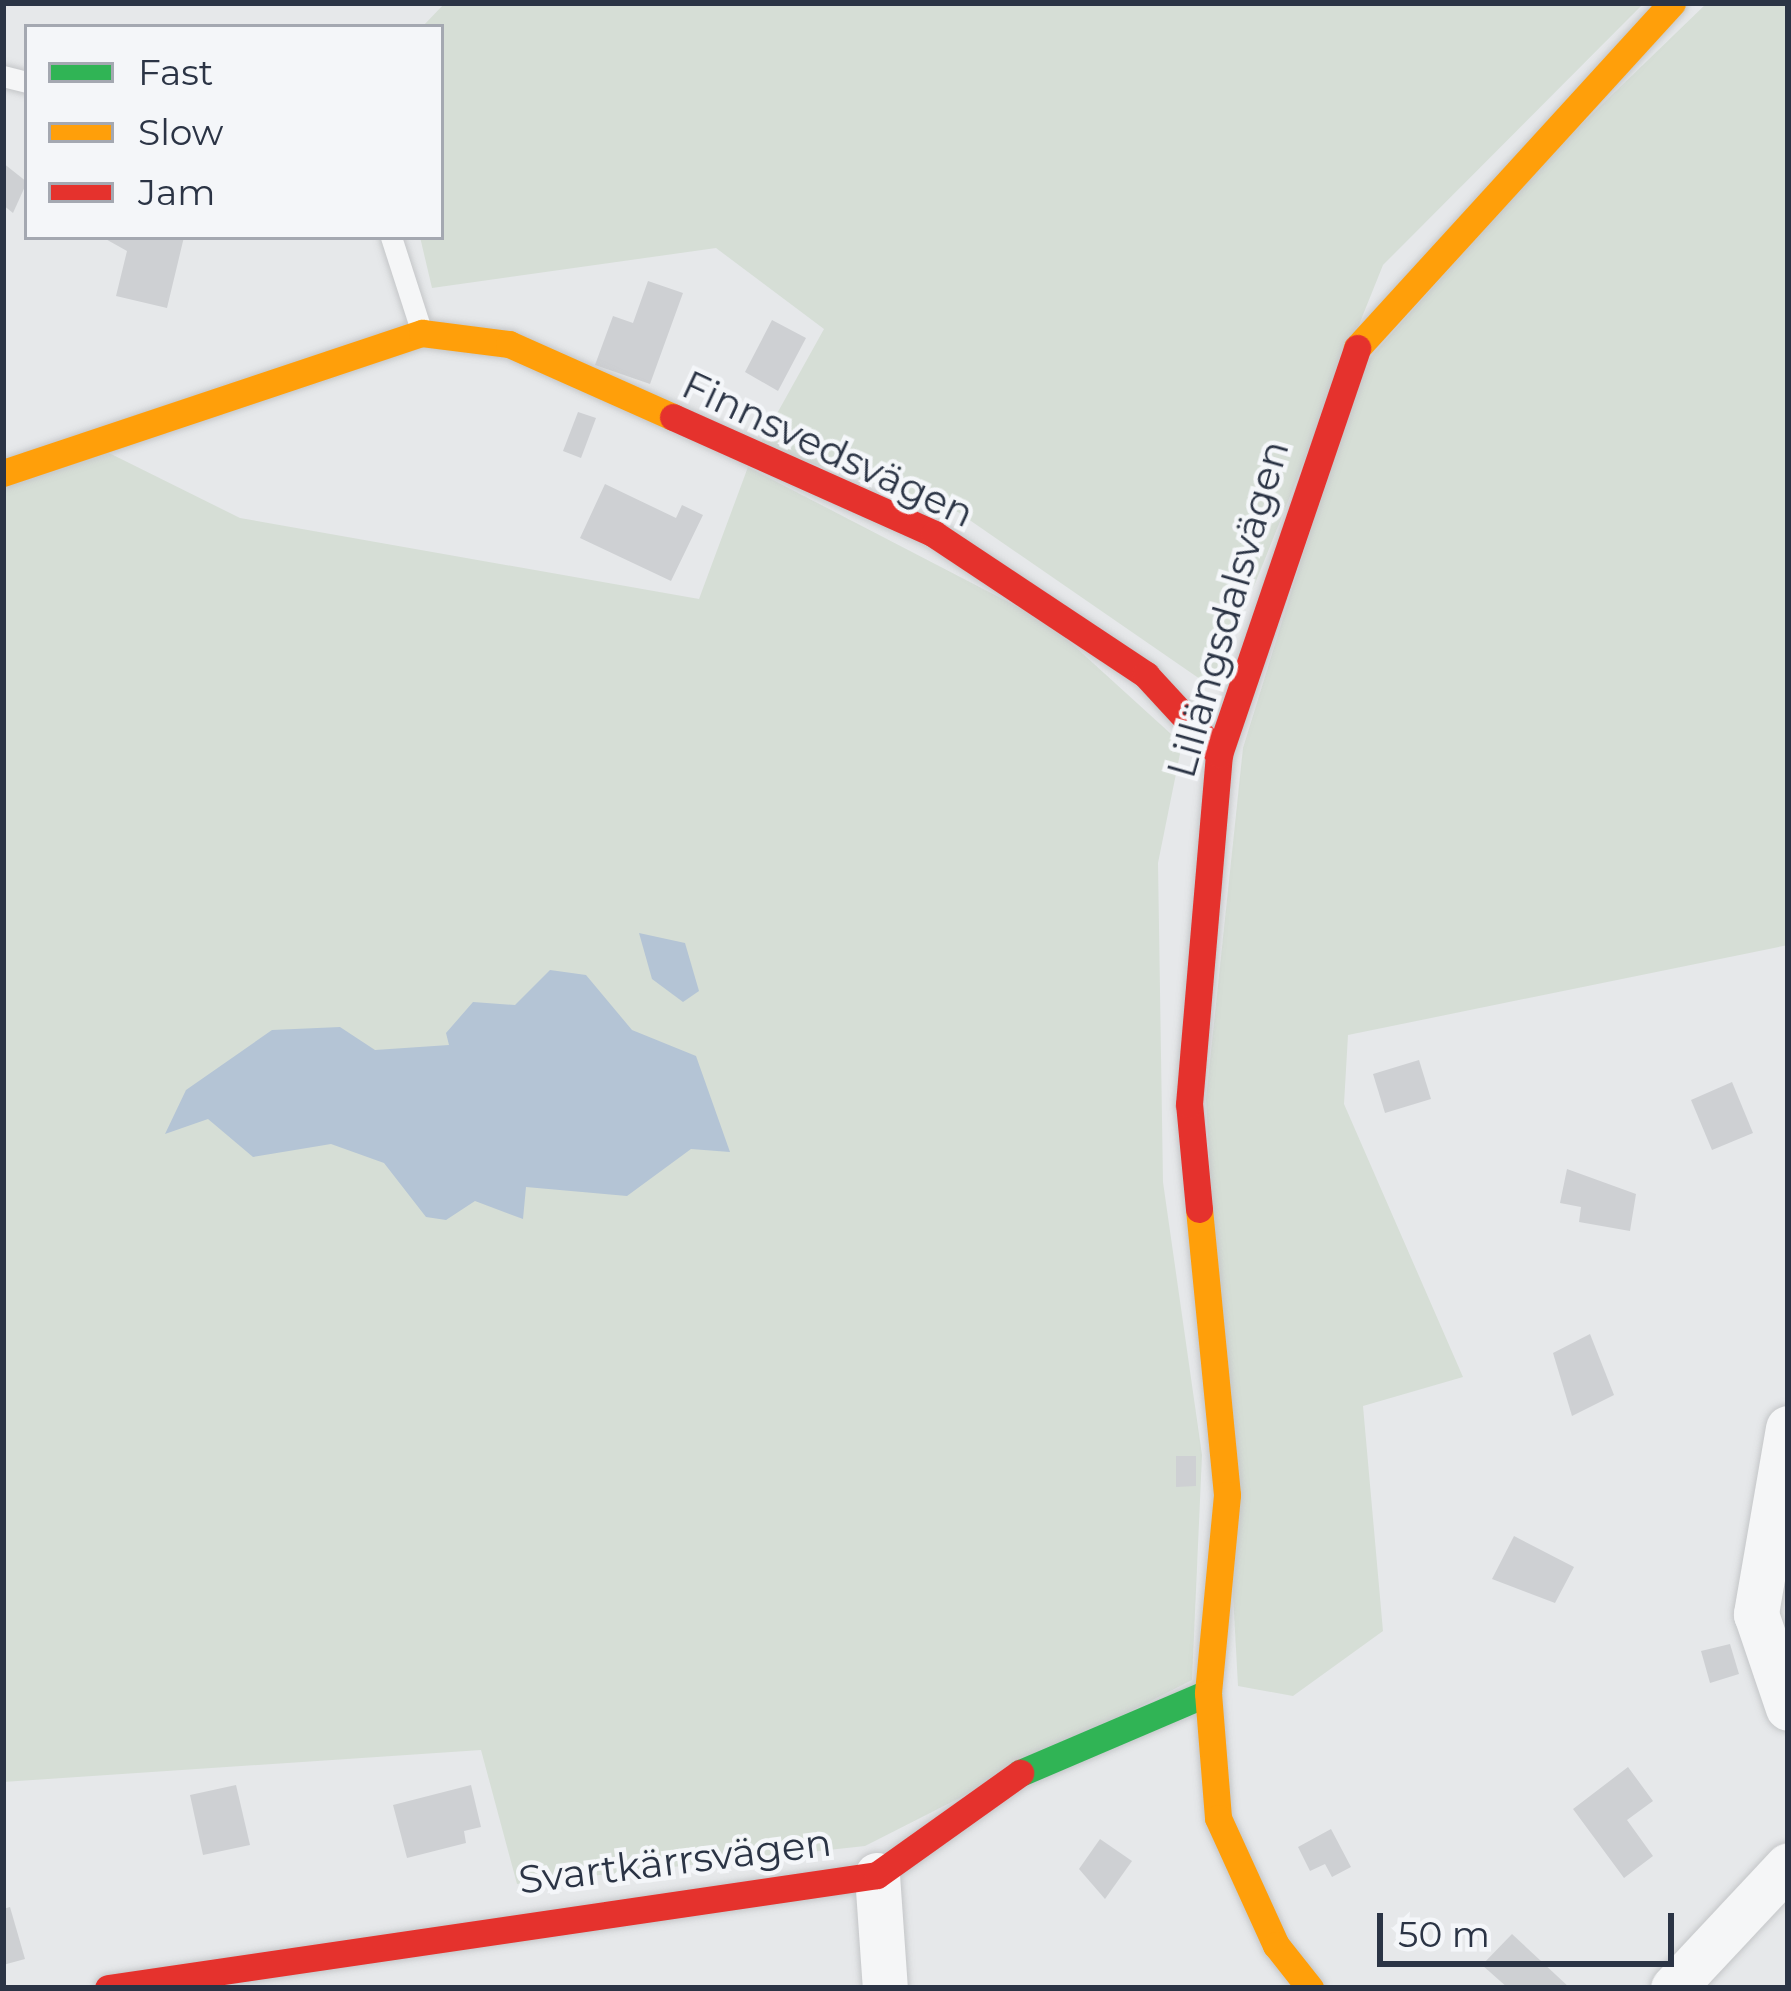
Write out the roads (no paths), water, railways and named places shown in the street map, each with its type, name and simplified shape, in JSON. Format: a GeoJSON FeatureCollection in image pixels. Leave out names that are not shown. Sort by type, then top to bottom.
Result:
{"type":"FeatureCollection","features":[{"type":"Feature","properties":{"kind":"street","name":"Lillängsdalsvägen"},"geometry":{"type":"LineString","coordinates":[[1310,1988],[1276,1945],[1218,1818],[1208,1693],[1227,1495],[1190,1104],[1219,754],[1336,386],[1372,320],[1672,3]]}},
{"type":"Feature","properties":{"kind":"street","name":"Finnsvedsvägen"},"geometry":{"type":"LineString","coordinates":[[3,473],[422,333],[509,344],[934,534],[1146,675],[1219,754]]}},
{"type":"Feature","properties":{"kind":"street"},"geometry":{"type":"LineString","coordinates":[[1788,1428],[1756,1614],[1788,1708]]}},
{"type":"Feature","properties":{"kind":"street","name":"Svartkärrsvägen"},"geometry":{"type":"LineString","coordinates":[[108,1988],[616,1904],[877,1875],[1012,1777],[1208,1693]]}},
{"type":"Feature","properties":{"kind":"street"},"geometry":{"type":"LineString","coordinates":[[1673,1988],[1788,1865]]}},
{"type":"Feature","properties":{"kind":"street"},"geometry":{"type":"LineString","coordinates":[[877,1875],[885,1988]]}},
{"type":"Feature","properties":{"kind":"lane"},"geometry":{"type":"LineString","coordinates":[[392,240],[422,333]]}},
{"type":"Feature","properties":{"kind":"water"},"geometry":{"type":"Polygon","coordinates":[[[639,933],[685,943],[699,991],[683,1002],[652,979],[639,933]]]}},
{"type":"Feature","properties":{"kind":"water"},"geometry":{"type":"Polygon","coordinates":[[[550,970],[586,975],[632,1030],[696,1056],[730,1152],[691,1149],[627,1196],[526,1187],[523,1219],[475,1201],[446,1220],[426,1217],[384,1163],[331,1144],[253,1157],[208,1119],[165,1134],[186,1090],[272,1030],[340,1027],[375,1050],[449,1045],[446,1033],[473,1002],[515,1005],[550,970]]]}}]}
